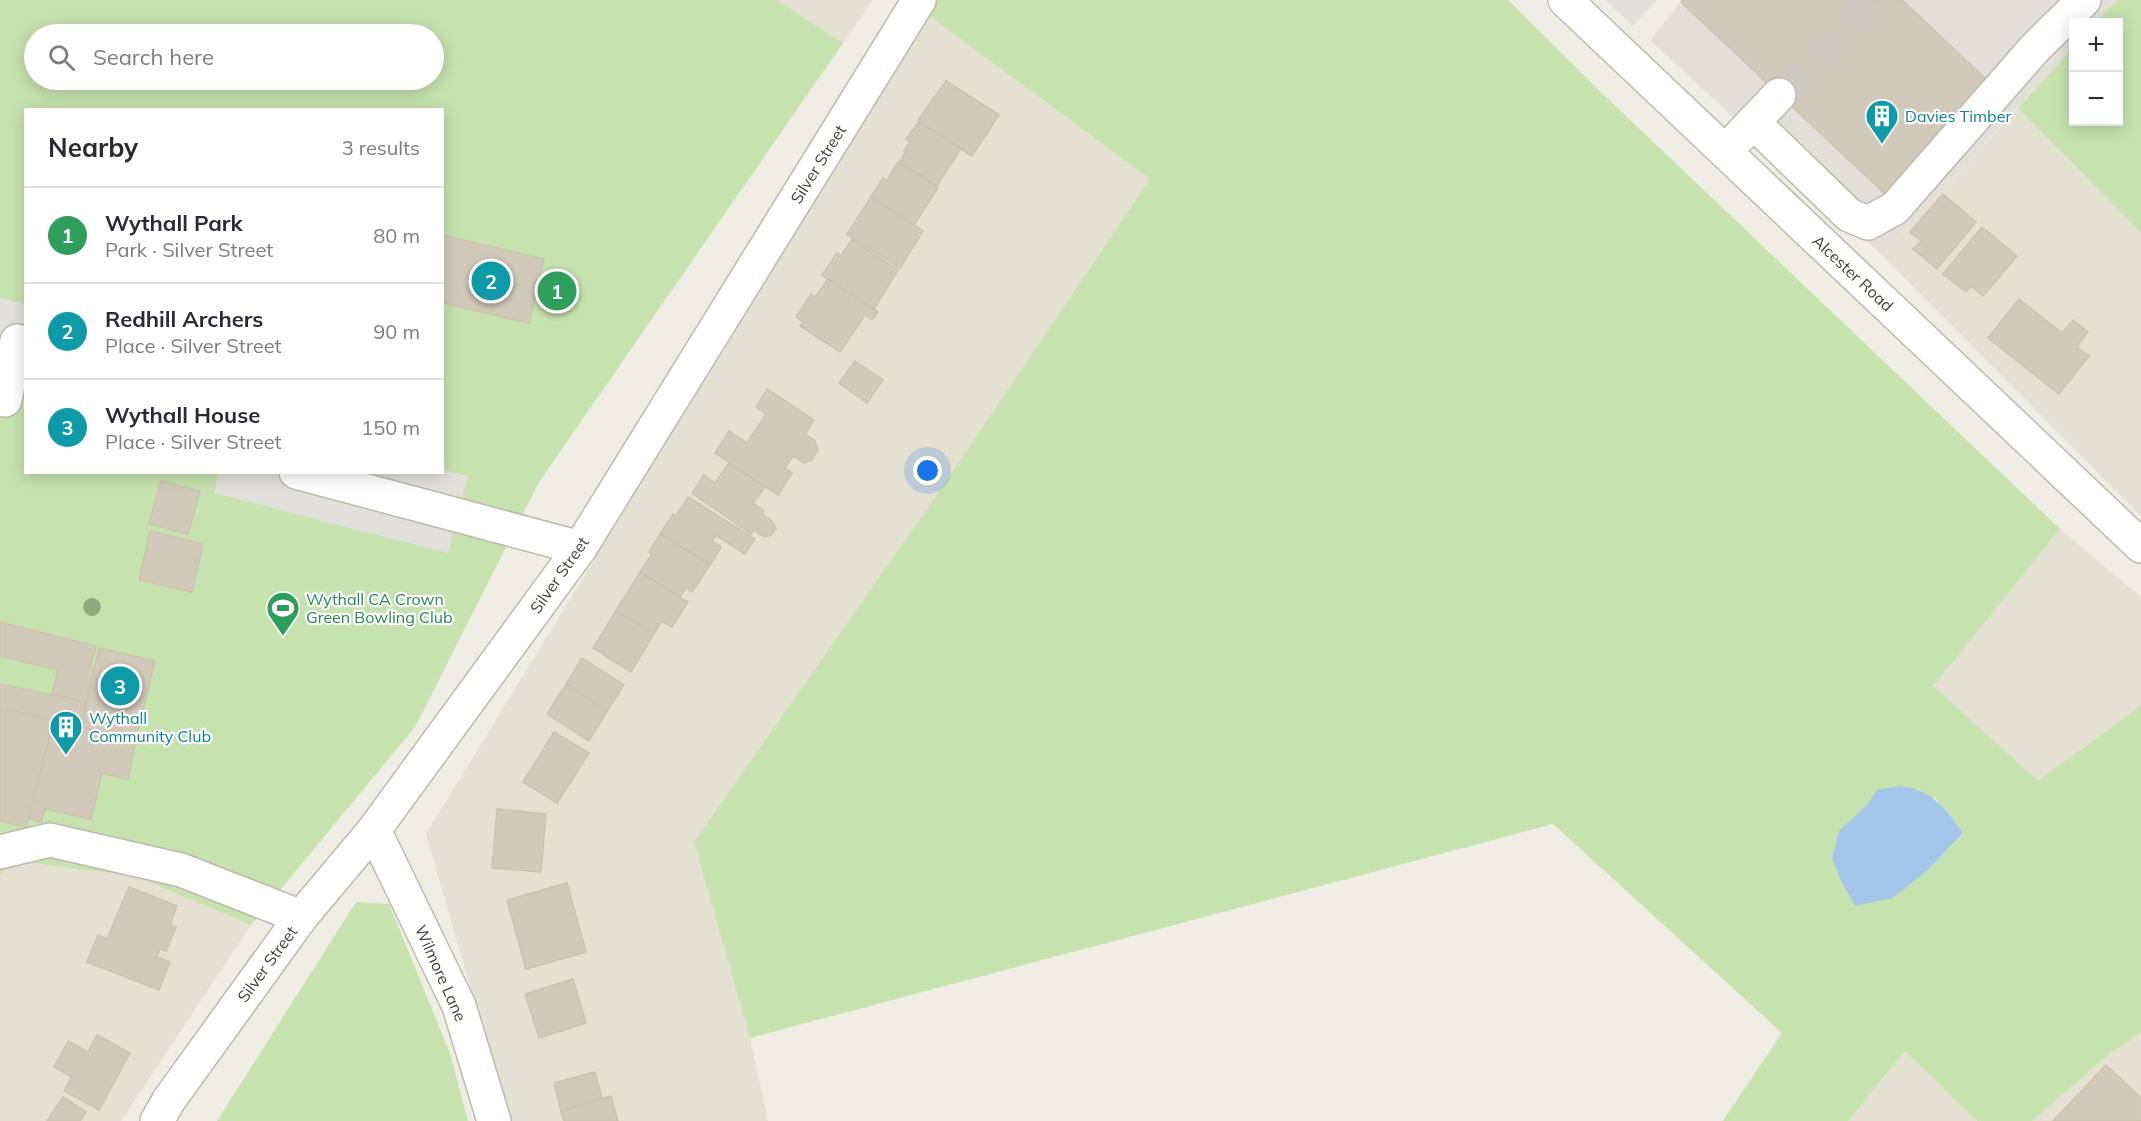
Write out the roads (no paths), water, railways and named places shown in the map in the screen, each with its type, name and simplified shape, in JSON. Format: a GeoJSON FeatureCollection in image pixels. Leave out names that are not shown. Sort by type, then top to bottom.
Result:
{"type":"FeatureCollection","features":[{"type":"Feature","properties":{"kind":"street","name":"Silver Street"},"geometry":{"type":"LineString","coordinates":[[157,1121],[169,1100],[301,917],[374,830],[580,548],[919,0]]}},
{"type":"Feature","properties":{"kind":"street","name":"Alcester Road"},"geometry":{"type":"LineString","coordinates":[[1566,0],[2141,546]]}},
{"type":"Feature","properties":{"kind":"street"},"geometry":{"type":"LineString","coordinates":[[1753,122],[1849,215],[1868,223],[1895,208],[2035,48],[2084,0]]}},
{"type":"Feature","properties":{"kind":"street"},"geometry":{"type":"LineString","coordinates":[[1725,153],[1779,95]]}},
{"type":"Feature","properties":{"kind":"street"},"geometry":{"type":"LineString","coordinates":[[10,401],[17,341]]}},
{"type":"Feature","properties":{"kind":"street"},"geometry":{"type":"LineString","coordinates":[[304,474],[580,548]]}},
{"type":"Feature","properties":{"kind":"street","name":"Wilmore Lane"},"geometry":{"type":"LineString","coordinates":[[374,830],[459,1006],[494,1121]]}},
{"type":"Feature","properties":{"kind":"street"},"geometry":{"type":"LineString","coordinates":[[0,852],[50,840],[182,870],[301,917]]}},
{"type":"Feature","properties":{"kind":"water"},"geometry":{"type":"Polygon","coordinates":[[[1899,786],[1921,791],[1937,801],[1963,833],[1929,869],[1893,898],[1855,906],[1841,881],[1832,858],[1839,831],[1867,805],[1877,790],[1899,786]]]}},
{"type":"Feature","properties":{"kind":"tunnel"},"geometry":{"type":"LineString","coordinates":[[1779,95],[1873,0]]}},
{"type":"Feature","properties":{"kind":"place","name":"Davies Timber"},"geometry":{"type":"Point","coordinates":[1882,145]}},
{"type":"Feature","properties":{"kind":"place","name":"Redhill Archers"},"geometry":{"type":"Point","coordinates":[491,281]}},
{"type":"Feature","properties":{"kind":"place","name":"Wythall Park"},"geometry":{"type":"Point","coordinates":[557,291]}},
{"type":"Feature","properties":{"kind":"place","name":"Wythall CA Crown Green Bowling Club"},"geometry":{"type":"Point","coordinates":[283,637]}},
{"type":"Feature","properties":{"kind":"place","name":"Wythall House"},"geometry":{"type":"Point","coordinates":[120,686]}},
{"type":"Feature","properties":{"kind":"place","name":"Wythall Community Club"},"geometry":{"type":"Point","coordinates":[66,756]}}]}
